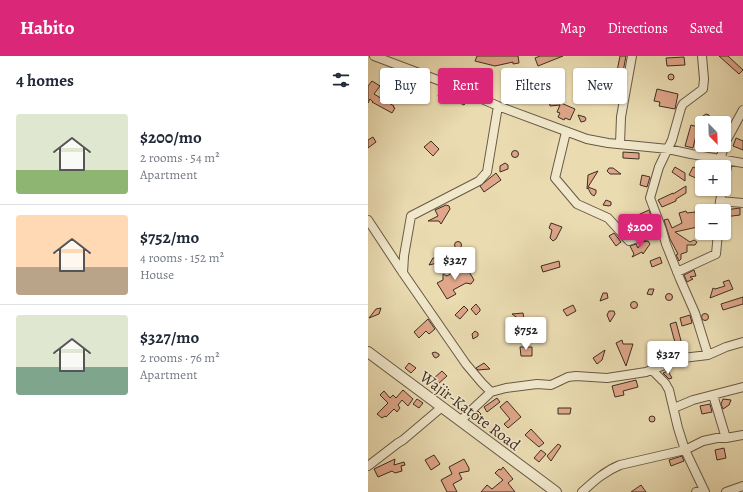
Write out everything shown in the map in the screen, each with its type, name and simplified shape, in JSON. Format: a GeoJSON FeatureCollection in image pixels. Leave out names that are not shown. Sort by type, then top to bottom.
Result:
{"type":"FeatureCollection","features":[{"type":"Feature","properties":{"kind":"street"},"geometry":{"type":"LineString","coordinates":[[374,56],[443,82],[498,106],[566,132],[592,140],[668,149],[724,160],[725,143],[743,110]]}},
{"type":"Feature","properties":{"kind":"street"},"geometry":{"type":"LineString","coordinates":[[620,144],[621,117],[632,56]]}},
{"type":"Feature","properties":{"kind":"street"},"geometry":{"type":"LineString","coordinates":[[702,56],[704,79],[703,89],[683,104],[672,140],[658,167],[650,198],[666,244],[695,313],[708,355]]}},
{"type":"Feature","properties":{"kind":"street"},"geometry":{"type":"LineString","coordinates":[[403,273],[404,256],[411,216],[479,181],[487,172],[498,106]]}},
{"type":"Feature","properties":{"kind":"street"},"geometry":{"type":"LineString","coordinates":[[566,132],[555,178],[577,204],[608,218],[630,241],[662,230]]}},
{"type":"Feature","properties":{"kind":"street"},"geometry":{"type":"LineString","coordinates":[[731,161],[743,163]]}},
{"type":"Feature","properties":{"kind":"street"},"geometry":{"type":"LineString","coordinates":[[721,196],[720,201],[743,203]]}},
{"type":"Feature","properties":{"kind":"street"},"geometry":{"type":"LineString","coordinates":[[368,220],[466,364],[491,392]]}},
{"type":"Feature","properties":{"kind":"street"},"geometry":{"type":"LineString","coordinates":[[677,272],[716,254],[717,240]]}},
{"type":"Feature","properties":{"kind":"street"},"geometry":{"type":"LineString","coordinates":[[460,421],[491,392],[506,388],[537,384],[551,385],[568,377],[614,377],[652,370],[683,358],[708,355],[726,347],[743,342]]}},
{"type":"Feature","properties":{"kind":"street","name":"Wajir-Katote Road"},"geometry":{"type":"LineString","coordinates":[[368,352],[556,492]]}},
{"type":"Feature","properties":{"kind":"street"},"geometry":{"type":"LineString","coordinates":[[652,370],[665,383],[669,390],[685,450],[705,492]]}},
{"type":"Feature","properties":{"kind":"street"},"geometry":{"type":"LineString","coordinates":[[674,408],[693,400],[743,387]]}},
{"type":"Feature","properties":{"kind":"street"},"geometry":{"type":"LineString","coordinates":[[712,395],[726,438]]}},
{"type":"Feature","properties":{"kind":"street"},"geometry":{"type":"LineString","coordinates":[[368,466],[398,442],[404,440],[442,407]]}},
{"type":"Feature","properties":{"kind":"street"},"geometry":{"type":"LineString","coordinates":[[582,492],[599,477],[612,468],[620,465],[685,450],[703,441],[743,434]]}},
{"type":"Feature","properties":{"kind":"street"},"geometry":{"type":"LineString","coordinates":[[726,492],[743,487]]}},
{"type":"Feature","properties":{"kind":"street"},"geometry":{"type":"LineString","coordinates":[[736,492],[743,487]]}},
{"type":"Feature","properties":{"kind":"building"},"geometry":{"type":"Polygon","coordinates":[[[477,56],[518,56],[519,63],[513,64],[513,62],[495,66],[475,61],[477,56]]]}},
{"type":"Feature","properties":{"kind":"building"},"geometry":{"type":"Polygon","coordinates":[[[540,56],[563,56],[538,66],[535,58],[540,56]]]}},
{"type":"Feature","properties":{"kind":"building"},"geometry":{"type":"Polygon","coordinates":[[[620,56],[626,56],[624,68],[618,68],[620,56]]]}},
{"type":"Feature","properties":{"kind":"building"},"geometry":{"type":"Polygon","coordinates":[[[719,56],[728,56],[743,70],[739,74],[719,56]]]}},
{"type":"Feature","properties":{"kind":"building"},"geometry":{"type":"Polygon","coordinates":[[[684,57],[685,65],[667,66],[666,58],[684,57]]]}},
{"type":"Feature","properties":{"kind":"building"},"geometry":{"type":"Polygon","coordinates":[[[671,74],[674,77],[671,80],[668,77],[671,74]]]}},
{"type":"Feature","properties":{"kind":"building"},"geometry":{"type":"Polygon","coordinates":[[[372,81],[380,86],[374,94],[380,98],[380,104],[391,104],[394,106],[393,107],[395,108],[392,113],[372,102],[370,99],[368,103],[368,86],[372,81]]]}},
{"type":"Feature","properties":{"kind":"building"},"geometry":{"type":"Polygon","coordinates":[[[657,89],[678,94],[675,109],[659,106],[660,102],[654,101],[657,89]]]}},
{"type":"Feature","properties":{"kind":"building"},"geometry":{"type":"Polygon","coordinates":[[[550,104],[563,104],[575,109],[570,120],[565,118],[564,120],[558,117],[560,113],[557,112],[560,105],[550,106],[550,104]]]}},
{"type":"Feature","properties":{"kind":"building"},"geometry":{"type":"Polygon","coordinates":[[[578,115],[585,117],[585,121],[581,122],[578,115]]]}},
{"type":"Feature","properties":{"kind":"building"},"geometry":{"type":"Polygon","coordinates":[[[691,125],[695,126],[695,140],[693,148],[685,146],[691,125]]]}},
{"type":"Feature","properties":{"kind":"building"},"geometry":{"type":"Polygon","coordinates":[[[373,137],[376,142],[368,148],[368,140],[373,137]]]}},
{"type":"Feature","properties":{"kind":"building"},"geometry":{"type":"Polygon","coordinates":[[[736,138],[743,141],[743,150],[733,146],[736,138]]]}},
{"type":"Feature","properties":{"kind":"building"},"geometry":{"type":"Polygon","coordinates":[[[431,141],[439,149],[433,156],[424,147],[431,141]]]}},
{"type":"Feature","properties":{"kind":"building"},"geometry":{"type":"Polygon","coordinates":[[[515,151],[518,154],[515,157],[512,154],[515,151]]]}},
{"type":"Feature","properties":{"kind":"building"},"geometry":{"type":"Polygon","coordinates":[[[623,152],[639,153],[639,159],[623,158],[623,152]]]}},
{"type":"Feature","properties":{"kind":"building"},"geometry":{"type":"Polygon","coordinates":[[[505,163],[508,165],[508,169],[500,172],[500,166],[505,163]]]}},
{"type":"Feature","properties":{"kind":"building"},"geometry":{"type":"Polygon","coordinates":[[[675,167],[685,173],[685,181],[672,172],[675,167]]]}},
{"type":"Feature","properties":{"kind":"building"},"geometry":{"type":"Polygon","coordinates":[[[693,167],[695,168],[695,178],[689,175],[693,167]]]}},
{"type":"Feature","properties":{"kind":"building"},"geometry":{"type":"Polygon","coordinates":[[[609,168],[613,168],[621,174],[610,174],[607,171],[609,168]]]}},
{"type":"Feature","properties":{"kind":"building"},"geometry":{"type":"Polygon","coordinates":[[[598,171],[588,187],[596,190],[594,196],[588,188],[587,189],[588,175],[598,171]]]}},
{"type":"Feature","properties":{"kind":"building"},"geometry":{"type":"Polygon","coordinates":[[[496,173],[501,180],[484,192],[480,186],[496,173]]]}},
{"type":"Feature","properties":{"kind":"building"},"geometry":{"type":"Polygon","coordinates":[[[642,175],[650,177],[647,187],[640,185],[642,175]]]}},
{"type":"Feature","properties":{"kind":"building"},"geometry":{"type":"Polygon","coordinates":[[[686,186],[686,193],[676,199],[676,201],[662,207],[658,200],[673,194],[686,186]]]}},
{"type":"Feature","properties":{"kind":"building"},"geometry":{"type":"Polygon","coordinates":[[[606,200],[611,202],[611,205],[603,205],[606,200]]]}},
{"type":"Feature","properties":{"kind":"building"},"geometry":{"type":"Polygon","coordinates":[[[446,205],[449,206],[450,209],[441,224],[439,221],[428,221],[438,216],[435,210],[446,205]]]}},
{"type":"Feature","properties":{"kind":"building"},"geometry":{"type":"Polygon","coordinates":[[[740,208],[740,215],[731,216],[731,209],[740,208]]]}},
{"type":"Feature","properties":{"kind":"building"},"geometry":{"type":"Polygon","coordinates":[[[649,210],[655,227],[644,230],[638,215],[649,210]]]}},
{"type":"Feature","properties":{"kind":"building"},"geometry":{"type":"Polygon","coordinates":[[[686,211],[687,213],[695,212],[695,228],[675,232],[690,242],[694,240],[697,242],[695,245],[687,245],[687,252],[681,254],[681,259],[679,261],[676,255],[678,254],[670,239],[664,220],[668,219],[672,228],[682,223],[679,213],[686,211]]]}},
{"type":"Feature","properties":{"kind":"building"},"geometry":{"type":"Polygon","coordinates":[[[551,223],[562,227],[556,239],[553,241],[550,238],[552,230],[549,228],[551,223]]]}},
{"type":"Feature","properties":{"kind":"building"},"geometry":{"type":"Polygon","coordinates":[[[614,233],[621,242],[616,246],[609,236],[614,233]]]}},
{"type":"Feature","properties":{"kind":"building"},"geometry":{"type":"Polygon","coordinates":[[[648,241],[650,244],[643,254],[642,252],[632,257],[634,254],[630,246],[636,244],[638,248],[642,242],[648,241]]]}},
{"type":"Feature","properties":{"kind":"building"},"geometry":{"type":"Polygon","coordinates":[[[458,242],[461,245],[458,248],[455,245],[458,242]]]}},
{"type":"Feature","properties":{"kind":"building"},"geometry":{"type":"Polygon","coordinates":[[[660,257],[662,263],[652,267],[650,261],[660,257]]]}},
{"type":"Feature","properties":{"kind":"building"},"geometry":{"type":"Polygon","coordinates":[[[433,258],[446,261],[429,265],[433,258]]]}},
{"type":"Feature","properties":{"kind":"building"},"geometry":{"type":"Polygon","coordinates":[[[559,261],[560,267],[543,272],[541,266],[559,261]]]}},
{"type":"Feature","properties":{"kind":"building"},"geometry":{"type":"Polygon","coordinates":[[[465,265],[474,280],[471,284],[466,283],[453,290],[456,294],[447,299],[437,283],[443,280],[443,274],[447,276],[465,265]]]}},
{"type":"Feature","properties":{"kind":"building"},"geometry":{"type":"Polygon","coordinates":[[[694,270],[696,276],[690,277],[693,279],[687,282],[684,275],[694,270]]]}},
{"type":"Feature","properties":{"kind":"building"},"geometry":{"type":"Polygon","coordinates":[[[729,280],[733,289],[710,298],[713,288],[715,289],[725,286],[723,282],[729,280]]]}},
{"type":"Feature","properties":{"kind":"building"},"geometry":{"type":"Polygon","coordinates":[[[649,289],[654,289],[652,295],[647,294],[649,289]]]}},
{"type":"Feature","properties":{"kind":"building"},"geometry":{"type":"Polygon","coordinates":[[[603,293],[607,293],[608,298],[600,301],[603,293]]]}},
{"type":"Feature","properties":{"kind":"building"},"geometry":{"type":"Polygon","coordinates":[[[669,293],[673,297],[669,301],[665,297],[669,293]]]}},
{"type":"Feature","properties":{"kind":"building"},"geometry":{"type":"Polygon","coordinates":[[[743,297],[743,304],[723,310],[721,304],[743,297]]]}},
{"type":"Feature","properties":{"kind":"building"},"geometry":{"type":"Polygon","coordinates":[[[634,301],[638,305],[634,309],[630,305],[634,301]]]}},
{"type":"Feature","properties":{"kind":"building"},"geometry":{"type":"Polygon","coordinates":[[[476,304],[480,311],[476,315],[471,309],[476,304]]]}},
{"type":"Feature","properties":{"kind":"building"},"geometry":{"type":"Polygon","coordinates":[[[573,305],[576,311],[567,316],[563,310],[573,305]]]}},
{"type":"Feature","properties":{"kind":"building"},"geometry":{"type":"Polygon","coordinates":[[[464,306],[468,310],[460,319],[455,315],[464,306]]]}},
{"type":"Feature","properties":{"kind":"building"},"geometry":{"type":"Polygon","coordinates":[[[381,308],[379,314],[369,318],[376,309],[381,308]]]}},
{"type":"Feature","properties":{"kind":"building"},"geometry":{"type":"Polygon","coordinates":[[[609,311],[614,311],[615,314],[610,322],[607,315],[609,311]]]}},
{"type":"Feature","properties":{"kind":"building"},"geometry":{"type":"Polygon","coordinates":[[[523,313],[524,319],[519,319],[512,314],[523,313]]]}},
{"type":"Feature","properties":{"kind":"building"},"geometry":{"type":"Polygon","coordinates":[[[705,313],[709,317],[705,321],[701,317],[705,313]]]}},
{"type":"Feature","properties":{"kind":"building"},"geometry":{"type":"Polygon","coordinates":[[[690,315],[692,323],[682,326],[680,318],[690,315]]]}},
{"type":"Feature","properties":{"kind":"building"},"geometry":{"type":"Polygon","coordinates":[[[428,319],[435,329],[429,334],[426,331],[419,338],[414,332],[428,319]]]}},
{"type":"Feature","properties":{"kind":"building"},"geometry":{"type":"Polygon","coordinates":[[[676,322],[684,352],[680,353],[670,324],[676,322]]]}},
{"type":"Feature","properties":{"kind":"building"},"geometry":{"type":"Polygon","coordinates":[[[534,323],[537,326],[534,329],[531,326],[534,323]]]}},
{"type":"Feature","properties":{"kind":"building"},"geometry":{"type":"Polygon","coordinates":[[[475,331],[478,333],[478,336],[473,339],[472,334],[475,331]]]}},
{"type":"Feature","properties":{"kind":"building"},"geometry":{"type":"Polygon","coordinates":[[[622,340],[623,344],[633,344],[626,366],[616,343],[622,340]]]}},
{"type":"Feature","properties":{"kind":"building"},"geometry":{"type":"Polygon","coordinates":[[[520,347],[532,347],[532,356],[521,356],[520,347]]]}},
{"type":"Feature","properties":{"kind":"building"},"geometry":{"type":"Polygon","coordinates":[[[605,350],[602,360],[597,364],[593,358],[605,350]]]}},
{"type":"Feature","properties":{"kind":"building"},"geometry":{"type":"Polygon","coordinates":[[[435,352],[439,354],[436,358],[432,353],[435,352]]]}},
{"type":"Feature","properties":{"kind":"building"},"geometry":{"type":"Polygon","coordinates":[[[409,363],[416,368],[411,373],[405,368],[409,363]]]}},
{"type":"Feature","properties":{"kind":"building"},"geometry":{"type":"Polygon","coordinates":[[[484,363],[490,369],[478,370],[476,368],[484,363]]]}},
{"type":"Feature","properties":{"kind":"building"},"geometry":{"type":"Polygon","coordinates":[[[442,371],[447,376],[438,384],[433,379],[442,371]]]}},
{"type":"Feature","properties":{"kind":"building"},"geometry":{"type":"Polygon","coordinates":[[[668,371],[672,378],[669,379],[663,373],[668,371]]]}},
{"type":"Feature","properties":{"kind":"building"},"geometry":{"type":"Polygon","coordinates":[[[636,380],[638,387],[623,391],[624,395],[615,397],[612,386],[636,380]]]}},
{"type":"Feature","properties":{"kind":"building"},"geometry":{"type":"Polygon","coordinates":[[[445,386],[449,390],[442,396],[438,391],[445,386]]]}},
{"type":"Feature","properties":{"kind":"building"},"geometry":{"type":"Polygon","coordinates":[[[403,390],[413,399],[408,406],[402,400],[398,405],[400,408],[397,412],[394,409],[386,417],[385,416],[382,418],[377,414],[388,403],[380,395],[384,391],[390,398],[393,395],[396,398],[403,390]]]}},
{"type":"Feature","properties":{"kind":"building"},"geometry":{"type":"Polygon","coordinates":[[[497,398],[500,402],[487,412],[484,407],[497,398]]]}},
{"type":"Feature","properties":{"kind":"building"},"geometry":{"type":"Polygon","coordinates":[[[417,399],[423,403],[419,408],[413,404],[417,399]]]}},
{"type":"Feature","properties":{"kind":"building"},"geometry":{"type":"Polygon","coordinates":[[[723,399],[731,400],[729,405],[723,409],[721,404],[723,399]]]}},
{"type":"Feature","properties":{"kind":"building"},"geometry":{"type":"Polygon","coordinates":[[[507,401],[521,417],[508,428],[504,424],[510,419],[500,407],[507,401]]]}},
{"type":"Feature","properties":{"kind":"building"},"geometry":{"type":"Polygon","coordinates":[[[710,404],[712,412],[702,414],[700,406],[710,404]]]}},
{"type":"Feature","properties":{"kind":"building"},"geometry":{"type":"Polygon","coordinates":[[[558,408],[571,408],[570,414],[558,414],[558,408]]]}},
{"type":"Feature","properties":{"kind":"building"},"geometry":{"type":"Polygon","coordinates":[[[478,411],[481,414],[475,420],[473,417],[478,411]]]}},
{"type":"Feature","properties":{"kind":"building"},"geometry":{"type":"Polygon","coordinates":[[[652,416],[655,419],[652,422],[649,419],[652,416]]]}},
{"type":"Feature","properties":{"kind":"building"},"geometry":{"type":"Polygon","coordinates":[[[531,429],[544,443],[539,447],[525,435],[531,429]]]}},
{"type":"Feature","properties":{"kind":"building"},"geometry":{"type":"Polygon","coordinates":[[[558,444],[561,446],[551,461],[547,456],[558,444]]]}},
{"type":"Feature","properties":{"kind":"building"},"geometry":{"type":"Polygon","coordinates":[[[724,448],[726,458],[717,460],[715,450],[724,448]]]}},
{"type":"Feature","properties":{"kind":"building"},"geometry":{"type":"Polygon","coordinates":[[[541,450],[546,454],[539,462],[534,458],[541,450]]]}},
{"type":"Feature","properties":{"kind":"building"},"geometry":{"type":"Polygon","coordinates":[[[434,455],[440,464],[431,470],[425,460],[434,455]]]}},
{"type":"Feature","properties":{"kind":"building"},"geometry":{"type":"Polygon","coordinates":[[[682,456],[684,461],[671,466],[669,460],[682,456]]]}},
{"type":"Feature","properties":{"kind":"building"},"geometry":{"type":"Polygon","coordinates":[[[395,459],[394,465],[404,462],[405,465],[401,466],[402,471],[395,473],[392,471],[378,477],[374,469],[395,459]]]}},
{"type":"Feature","properties":{"kind":"building"},"geometry":{"type":"Polygon","coordinates":[[[464,459],[469,471],[459,473],[462,479],[453,484],[457,492],[447,492],[441,480],[452,474],[449,467],[464,459]]]}},
{"type":"Feature","properties":{"kind":"building"},"geometry":{"type":"Polygon","coordinates":[[[503,467],[513,479],[508,483],[515,492],[481,492],[487,485],[492,489],[503,480],[495,473],[503,467]]]}},
{"type":"Feature","properties":{"kind":"building"},"geometry":{"type":"Polygon","coordinates":[[[641,485],[646,492],[631,492],[641,485]]]}}]}
